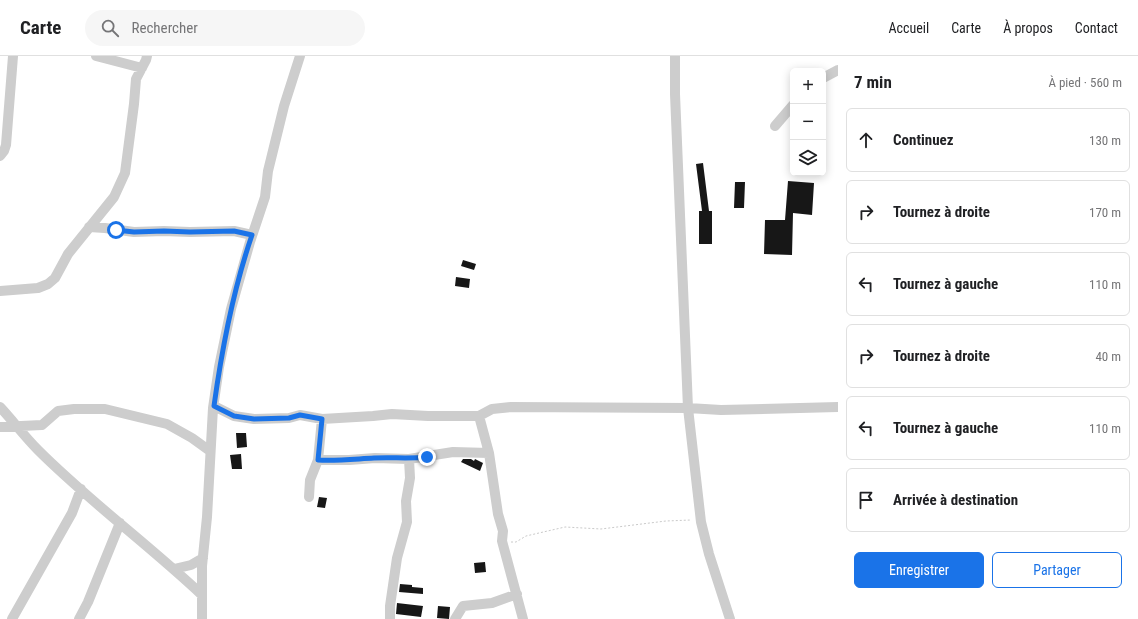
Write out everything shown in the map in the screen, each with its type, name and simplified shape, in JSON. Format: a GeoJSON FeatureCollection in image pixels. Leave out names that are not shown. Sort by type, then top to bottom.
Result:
{"type":"FeatureCollection","features":[{"type":"Feature","properties":{"kind":"street"},"geometry":{"type":"LineString","coordinates":[[0,156],[6,145],[13,56]]}},
{"type":"Feature","properties":{"kind":"street"},"geometry":{"type":"LineString","coordinates":[[96,56],[142,68]]}},
{"type":"Feature","properties":{"kind":"street"},"geometry":{"type":"LineString","coordinates":[[0,291],[38,288],[48,284],[55,278],[68,254],[114,197],[125,173],[136,79],[147,56]]}},
{"type":"Feature","properties":{"kind":"street"},"geometry":{"type":"LineString","coordinates":[[202,619],[203,558],[207,517],[210,450],[219,367],[231,309],[252,235],[265,197],[268,171],[284,106],[300,56]]}},
{"type":"Feature","properties":{"kind":"street"},"geometry":{"type":"LineString","coordinates":[[675,56],[675,94],[688,408],[701,522],[709,554],[730,619]]}},
{"type":"Feature","properties":{"kind":"street"},"geometry":{"type":"LineString","coordinates":[[826,76],[838,70]]}},
{"type":"Feature","properties":{"kind":"street"},"geometry":{"type":"LineString","coordinates":[[775,126],[790,108]]}},
{"type":"Feature","properties":{"kind":"street"},"geometry":{"type":"LineString","coordinates":[[100,214],[105,228]]}},
{"type":"Feature","properties":{"kind":"street"},"geometry":{"type":"LineString","coordinates":[[89,227],[134,232],[234,231],[252,235]]}},
{"type":"Feature","properties":{"kind":"street"},"geometry":{"type":"LineString","coordinates":[[214,406],[234,416],[254,419],[289,418],[300,415],[322,419],[392,414],[479,416],[492,409],[511,407],[688,408],[721,410],[838,407]]}},
{"type":"Feature","properties":{"kind":"street"},"geometry":{"type":"LineString","coordinates":[[0,407],[37,450],[202,595]]}},
{"type":"Feature","properties":{"kind":"street"},"geometry":{"type":"LineString","coordinates":[[0,427],[42,425],[58,411],[74,408],[105,409],[167,424],[210,450]]}},
{"type":"Feature","properties":{"kind":"street"},"geometry":{"type":"LineString","coordinates":[[479,416],[489,453],[498,514],[503,531],[502,541],[523,619]]}},
{"type":"Feature","properties":{"kind":"street"},"geometry":{"type":"LineString","coordinates":[[310,497],[310,480],[318,460],[322,419]]}},
{"type":"Feature","properties":{"kind":"street"},"geometry":{"type":"LineString","coordinates":[[318,460],[375,458],[410,459],[453,452],[489,453]]}},
{"type":"Feature","properties":{"kind":"street"},"geometry":{"type":"LineString","coordinates":[[390,619],[390,606],[397,558],[407,522],[406,501],[410,478],[410,459]]}},
{"type":"Feature","properties":{"kind":"street"},"geometry":{"type":"LineString","coordinates":[[12,619],[72,512],[80,489]]}},
{"type":"Feature","properties":{"kind":"street"},"geometry":{"type":"LineString","coordinates":[[79,619],[88,602],[120,523]]}},
{"type":"Feature","properties":{"kind":"street"},"geometry":{"type":"LineString","coordinates":[[174,569],[191,565],[203,558]]}},
{"type":"Feature","properties":{"kind":"street"},"geometry":{"type":"LineString","coordinates":[[455,619],[463,606],[492,603],[517,594]]}},
{"type":"Feature","properties":{"kind":"path"},"geometry":{"type":"LineString","coordinates":[[502,541],[516,542],[526,536],[565,527],[601,529],[687,519],[701,522]]}},
{"type":"Feature","properties":{"kind":"building"},"geometry":{"type":"Polygon","coordinates":[[[703,163],[709,211],[712,211],[712,244],[699,244],[699,211],[702,211],[696,164],[703,163]]]}},
{"type":"Feature","properties":{"kind":"building"},"geometry":{"type":"Polygon","coordinates":[[[788,181],[814,183],[812,215],[793,213],[792,255],[764,254],[765,220],[785,220],[788,181]]]}},
{"type":"Feature","properties":{"kind":"building"},"geometry":{"type":"Polygon","coordinates":[[[735,182],[745,182],[744,208],[734,208],[735,182]]]}},
{"type":"Feature","properties":{"kind":"building"},"geometry":{"type":"Polygon","coordinates":[[[463,260],[476,264],[474,270],[461,266],[463,260]]]}},
{"type":"Feature","properties":{"kind":"building"},"geometry":{"type":"Polygon","coordinates":[[[456,277],[470,279],[469,288],[455,286],[456,277]]]}},
{"type":"Feature","properties":{"kind":"building"},"geometry":{"type":"Polygon","coordinates":[[[236,433],[246,433],[247,447],[237,448],[236,433]]]}},
{"type":"Feature","properties":{"kind":"building"},"geometry":{"type":"Polygon","coordinates":[[[241,454],[242,469],[232,469],[230,455],[241,454]]]}},
{"type":"Feature","properties":{"kind":"building"},"geometry":{"type":"Polygon","coordinates":[[[463,459],[471,459],[474,461],[475,459],[483,463],[480,471],[461,462],[463,459]]]}},
{"type":"Feature","properties":{"kind":"building"},"geometry":{"type":"Polygon","coordinates":[[[319,497],[327,498],[325,508],[317,507],[319,497]]]}},
{"type":"Feature","properties":{"kind":"building"},"geometry":{"type":"Polygon","coordinates":[[[485,562],[486,572],[475,573],[474,563],[485,562]]]}},
{"type":"Feature","properties":{"kind":"building"},"geometry":{"type":"Polygon","coordinates":[[[400,584],[423,588],[423,594],[399,592],[400,584]]]}},
{"type":"Feature","properties":{"kind":"building"},"geometry":{"type":"Polygon","coordinates":[[[397,603],[423,606],[421,617],[396,614],[397,603]]]}},
{"type":"Feature","properties":{"kind":"building"},"geometry":{"type":"Polygon","coordinates":[[[438,606],[450,607],[449,619],[437,618],[438,606]]]}},
{"type":"Feature","properties":{"kind":"route"},"geometry":{"type":"LineString","coordinates":[[116,230],[134,232],[234,231],[252,235],[231,309],[219,367],[214,406],[234,416],[254,419],[289,418],[300,415],[322,419],[318,460],[328,461],[375,458],[410,459],[427,457]]}}]}
